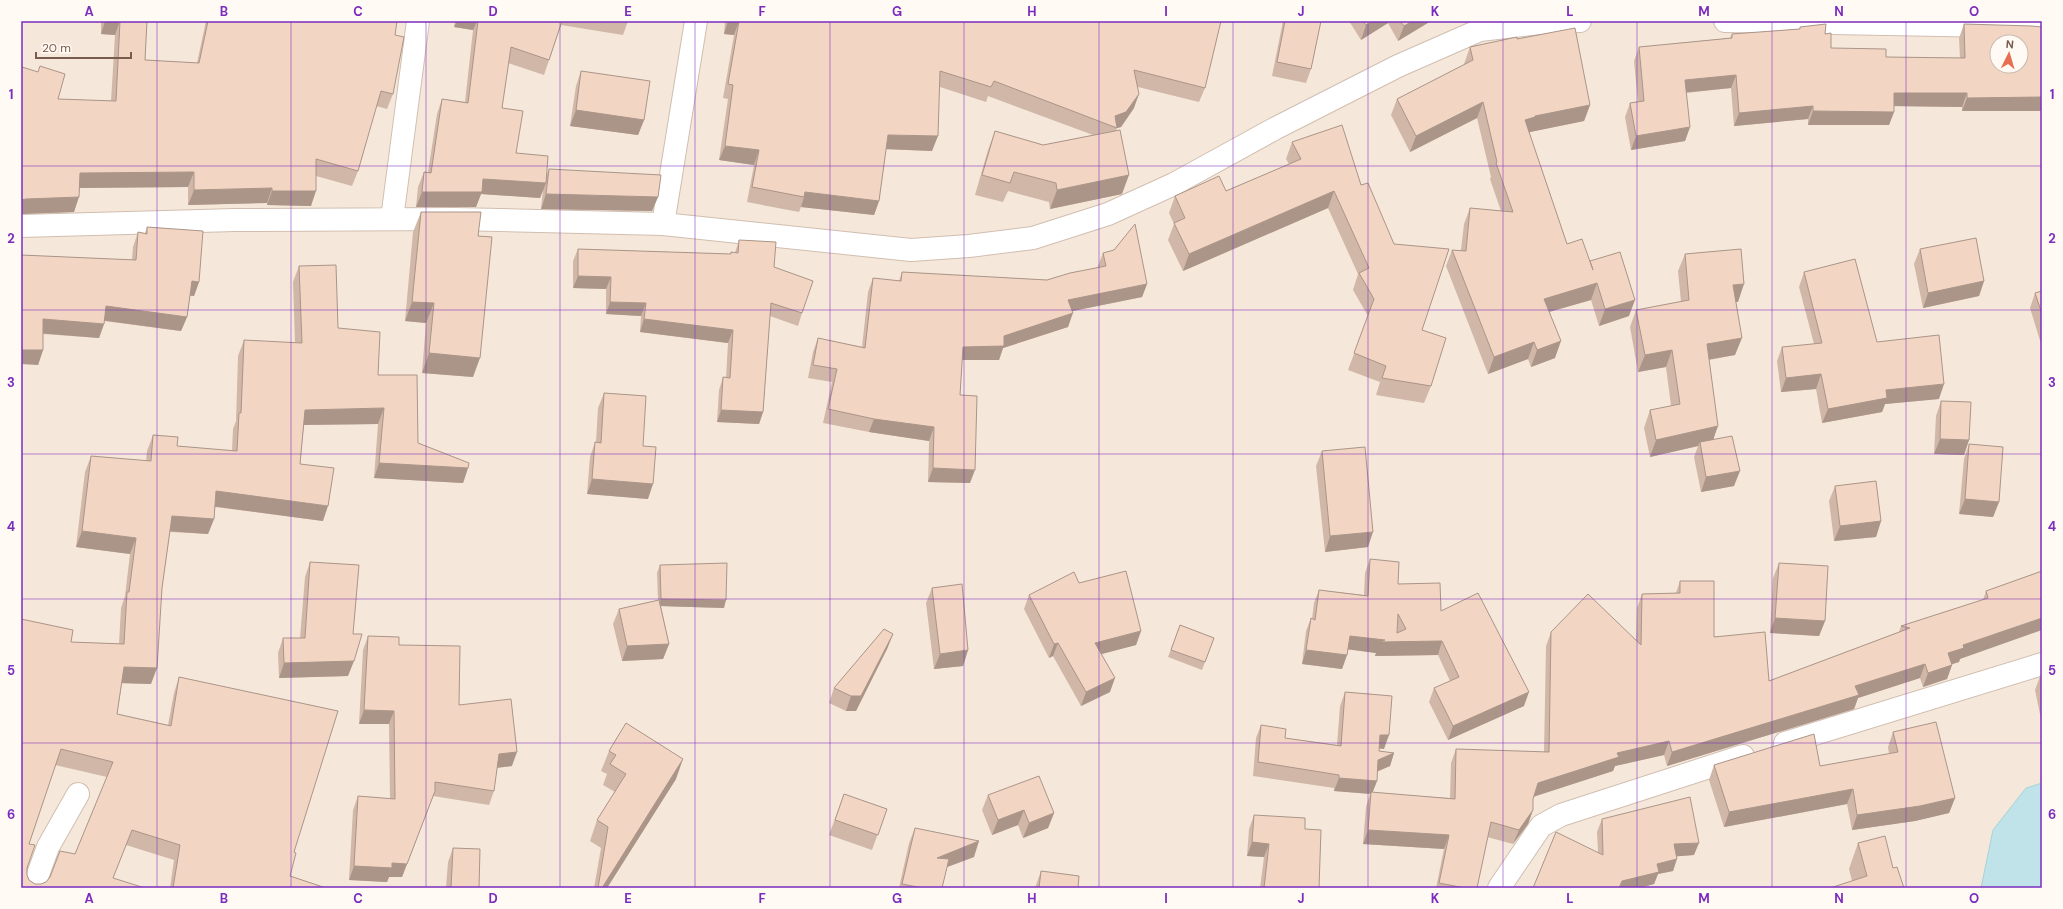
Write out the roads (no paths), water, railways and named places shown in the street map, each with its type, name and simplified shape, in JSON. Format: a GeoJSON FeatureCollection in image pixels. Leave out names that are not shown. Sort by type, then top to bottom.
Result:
{"type":"FeatureCollection","features":[{"type":"Feature","properties":{"kind":"street"},"geometry":{"type":"LineString","coordinates":[[392,219],[418,21]]}},
{"type":"Feature","properties":{"kind":"street"},"geometry":{"type":"LineString","coordinates":[[663,224],[696,21]]}},
{"type":"Feature","properties":{"kind":"street"},"geometry":{"type":"LineString","coordinates":[[21,226],[235,220],[392,219],[663,224],[911,250],[969,246],[1033,238],[1108,214],[1174,184],[1276,128],[1391,70],[1480,30],[1540,23],[1580,21]]}},
{"type":"Feature","properties":{"kind":"street"},"geometry":{"type":"LineString","coordinates":[[1725,21],[2042,27]]}},
{"type":"Feature","properties":{"kind":"street"},"geometry":{"type":"LineString","coordinates":[[1499,888],[1541,826],[1561,815],[1663,781],[2042,664]]}},
{"type":"Feature","properties":{"kind":"street"},"geometry":{"type":"LineString","coordinates":[[34,888],[48,847],[78,794]]}},
{"type":"Feature","properties":{"kind":"water"},"geometry":{"type":"Polygon","coordinates":[[[2042,783],[2042,888],[1981,888],[1993,830],[2026,788],[2042,783]]]}}]}
